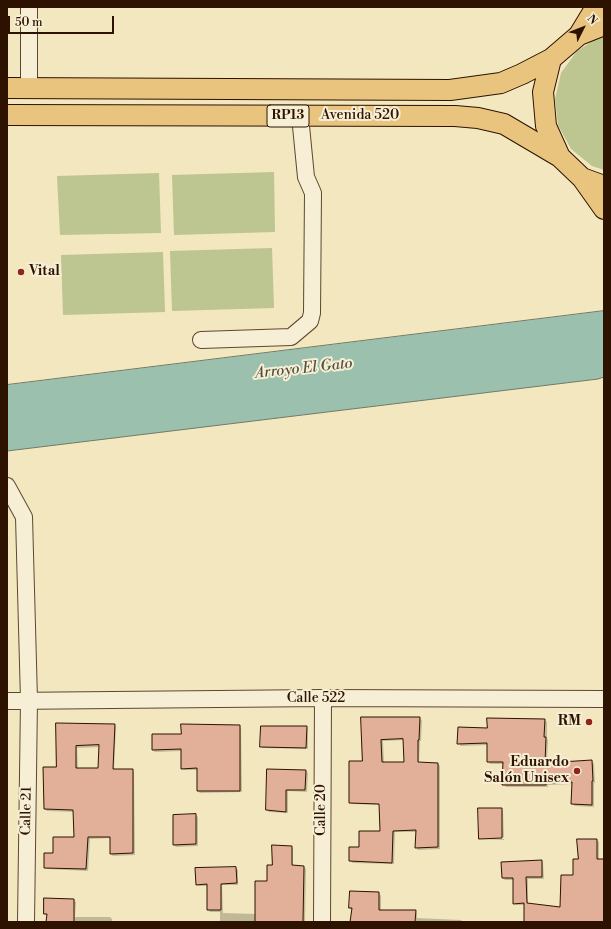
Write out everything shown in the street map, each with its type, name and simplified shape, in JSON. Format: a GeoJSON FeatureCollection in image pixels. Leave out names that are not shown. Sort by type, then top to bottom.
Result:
{"type":"FeatureCollection","features":[{"type":"Feature","properties":{"kind":"main road"},"geometry":{"type":"LineString","coordinates":[[579,35],[596,7]]}},
{"type":"Feature","properties":{"kind":"main road","name":"RP13"},"geometry":{"type":"LineString","coordinates":[[604,25],[579,35],[551,59],[543,92],[546,126],[560,157],[582,178],[604,186]]}},
{"type":"Feature","properties":{"kind":"main road","name":"Avenida 520"},"geometry":{"type":"LineString","coordinates":[[7,88],[450,90],[501,83],[551,59]]}},
{"type":"Feature","properties":{"kind":"main road","name":"Avenida 520"},"geometry":{"type":"LineString","coordinates":[[7,115],[455,116],[478,118],[504,124],[560,157]]}},
{"type":"Feature","properties":{"kind":"main road"},"geometry":{"type":"LineString","coordinates":[[582,178],[604,209]]}},
{"type":"Feature","properties":{"kind":"street"},"geometry":{"type":"LineString","coordinates":[[29,7],[29,88]]}},
{"type":"Feature","properties":{"kind":"street"},"geometry":{"type":"LineString","coordinates":[[201,340],[291,338],[310,321],[312,313],[313,193],[306,177],[300,116]]}},
{"type":"Feature","properties":{"kind":"street","name":"Calle 21"},"geometry":{"type":"LineString","coordinates":[[7,486],[24,516],[29,700],[26,922]]}},
{"type":"Feature","properties":{"kind":"street","name":"Calle 522"},"geometry":{"type":"LineString","coordinates":[[7,701],[323,698],[604,699]]}},
{"type":"Feature","properties":{"kind":"street","name":"Calle 20"},"geometry":{"type":"LineString","coordinates":[[322,922],[323,698]]}},
{"type":"Feature","properties":{"kind":"green space"},"geometry":{"type":"Polygon","coordinates":[[[604,35],[604,170],[592,166],[571,149],[558,125],[555,99],[561,73],[577,51],[604,35]]]}},
{"type":"Feature","properties":{"kind":"green space"},"geometry":{"type":"Polygon","coordinates":[[[274,172],[275,232],[174,235],[172,175],[274,172]]]}},
{"type":"Feature","properties":{"kind":"green space"},"geometry":{"type":"Polygon","coordinates":[[[159,173],[161,233],[60,235],[57,176],[159,173]]]}},
{"type":"Feature","properties":{"kind":"green space"},"geometry":{"type":"Polygon","coordinates":[[[272,248],[274,308],[172,311],[170,251],[272,248]]]}},
{"type":"Feature","properties":{"kind":"green space"},"geometry":{"type":"Polygon","coordinates":[[[163,252],[165,312],[63,315],[61,255],[163,252]]]}},
{"type":"Feature","properties":{"kind":"water","name":"Arroyo El Gato"},"geometry":{"type":"Polygon","coordinates":[[[604,311],[604,377],[598,379],[7,451],[7,385],[604,311]]]}},
{"type":"Feature","properties":{"kind":"building"},"geometry":{"type":"Polygon","coordinates":[[[361,717],[420,717],[418,762],[438,763],[438,847],[415,848],[416,830],[393,831],[392,863],[349,861],[349,847],[359,847],[359,831],[380,831],[379,804],[349,803],[349,761],[362,761],[361,717]],[[403,739],[381,740],[382,762],[404,762],[403,739]]]}},
{"type":"Feature","properties":{"kind":"building"},"geometry":{"type":"Polygon","coordinates":[[[487,718],[545,719],[545,763],[592,760],[592,805],[571,804],[572,782],[546,783],[546,785],[502,785],[503,762],[487,762],[487,743],[457,744],[458,727],[487,728],[487,718]]]}},
{"type":"Feature","properties":{"kind":"building"},"geometry":{"type":"Polygon","coordinates":[[[56,723],[115,724],[113,769],[133,769],[133,853],[110,854],[110,837],[88,837],[86,869],[44,868],[44,853],[53,853],[53,837],[74,837],[73,810],[44,809],[43,767],[56,767],[56,723]],[[99,745],[76,746],[76,768],[98,768],[99,745]]]}},
{"type":"Feature","properties":{"kind":"building"},"geometry":{"type":"Polygon","coordinates":[[[181,724],[240,725],[240,791],[197,791],[197,768],[181,769],[181,749],[152,750],[152,734],[181,734],[181,724]]]}},
{"type":"Feature","properties":{"kind":"building"},"geometry":{"type":"Polygon","coordinates":[[[261,726],[307,726],[306,748],[260,747],[261,726]]]}},
{"type":"Feature","properties":{"kind":"building"},"geometry":{"type":"Polygon","coordinates":[[[267,769],[306,770],[305,790],[286,790],[286,812],[266,810],[267,769]]]}},
{"type":"Feature","properties":{"kind":"building"},"geometry":{"type":"Polygon","coordinates":[[[478,808],[502,808],[502,838],[479,839],[478,808]]]}},
{"type":"Feature","properties":{"kind":"building"},"geometry":{"type":"Polygon","coordinates":[[[196,814],[196,844],[173,845],[173,815],[196,814]]]}},
{"type":"Feature","properties":{"kind":"building"},"geometry":{"type":"Polygon","coordinates":[[[577,839],[597,839],[597,859],[604,859],[604,922],[524,922],[524,903],[513,904],[513,878],[502,878],[501,862],[542,860],[542,877],[526,877],[527,903],[560,907],[561,875],[573,875],[573,859],[578,859],[577,839]]]}},
{"type":"Feature","properties":{"kind":"building"},"geometry":{"type":"Polygon","coordinates":[[[272,845],[292,846],[292,865],[304,866],[303,922],[255,922],[255,881],[267,881],[267,865],[272,865],[272,845]]]}},
{"type":"Feature","properties":{"kind":"building"},"geometry":{"type":"Polygon","coordinates":[[[236,867],[237,883],[221,884],[221,910],[207,910],[207,884],[196,885],[195,868],[236,867]]]}},
{"type":"Feature","properties":{"kind":"building"},"geometry":{"type":"Polygon","coordinates":[[[350,891],[379,892],[379,910],[416,910],[415,922],[350,922],[352,908],[349,908],[350,891]]]}},
{"type":"Feature","properties":{"kind":"building"},"geometry":{"type":"Polygon","coordinates":[[[44,898],[74,899],[74,922],[46,922],[47,914],[44,914],[44,898]]]}},
{"type":"Feature","properties":{"kind":"place","name":"Vital"},"geometry":{"type":"Point","coordinates":[21,272]}},
{"type":"Feature","properties":{"kind":"place","name":"RM"},"geometry":{"type":"Point","coordinates":[589,722]}},
{"type":"Feature","properties":{"kind":"place","name":"Eduardo Salón Unisex"},"geometry":{"type":"Point","coordinates":[577,771]}}]}
